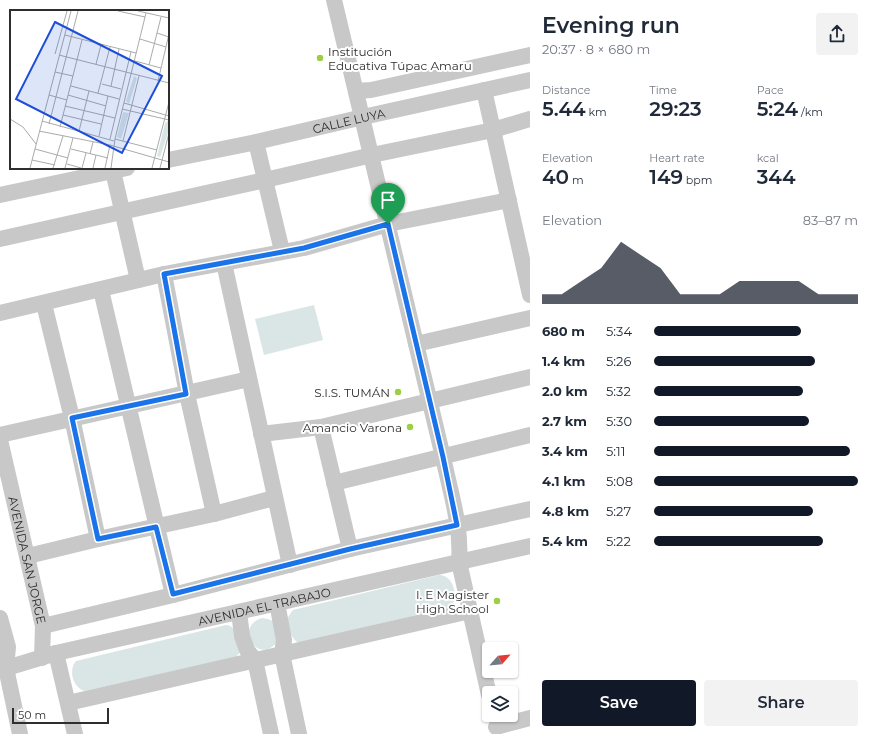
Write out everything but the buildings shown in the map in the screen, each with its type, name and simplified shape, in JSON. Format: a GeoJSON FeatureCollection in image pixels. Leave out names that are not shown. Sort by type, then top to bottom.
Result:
{"type":"FeatureCollection","features":[{"type":"Feature","properties":{"kind":"street"},"geometry":{"type":"LineString","coordinates":[[334,0],[363,116],[443,457],[457,525],[460,546],[459,562],[487,686]]}},
{"type":"Feature","properties":{"kind":"street"},"geometry":{"type":"LineString","coordinates":[[356,91],[371,90],[530,55]]}},
{"type":"Feature","properties":{"kind":"street","name":"CALLE LUYA"},"geometry":{"type":"LineString","coordinates":[[169,160],[256,142],[363,116],[530,80]]}},
{"type":"Feature","properties":{"kind":"street"},"geometry":{"type":"LineString","coordinates":[[484,90],[530,294]]}},
{"type":"Feature","properties":{"kind":"street"},"geometry":{"type":"LineString","coordinates":[[0,240],[372,155],[493,130],[530,119]]}},
{"type":"Feature","properties":{"kind":"street"},"geometry":{"type":"LineString","coordinates":[[256,142],[282,251]]}},
{"type":"Feature","properties":{"kind":"street"},"geometry":{"type":"LineString","coordinates":[[0,195],[120,169],[122,212],[138,280]]}},
{"type":"Feature","properties":{"kind":"street"},"geometry":{"type":"LineString","coordinates":[[0,314],[164,274],[304,248],[388,224],[509,200]]}},
{"type":"Feature","properties":{"kind":"street"},"geometry":{"type":"LineString","coordinates":[[224,263],[274,498],[290,565]]}},
{"type":"Feature","properties":{"kind":"street"},"geometry":{"type":"LineString","coordinates":[[164,274],[186,394],[214,514]]}},
{"type":"Feature","properties":{"kind":"street"},"geometry":{"type":"LineString","coordinates":[[101,290],[173,594]]}},
{"type":"Feature","properties":{"kind":"street"},"geometry":{"type":"LineString","coordinates":[[44,304],[72,418],[98,539]]}},
{"type":"Feature","properties":{"kind":"street"},"geometry":{"type":"LineString","coordinates":[[416,344],[530,318]]}},
{"type":"Feature","properties":{"kind":"street"},"geometry":{"type":"LineString","coordinates":[[261,434],[321,427],[530,377]]}},
{"type":"Feature","properties":{"kind":"street"},"geometry":{"type":"LineString","coordinates":[[0,435],[249,379]]}},
{"type":"Feature","properties":{"kind":"street"},"geometry":{"type":"LineString","coordinates":[[321,427],[350,549]]}},
{"type":"Feature","properties":{"kind":"street"},"geometry":{"type":"LineString","coordinates":[[334,484],[530,435]]}},
{"type":"Feature","properties":{"kind":"street","name":"AVENIDA SAN JORGE"},"geometry":{"type":"LineString","coordinates":[[0,440],[28,556],[49,656],[68,703],[75,734]]}},
{"type":"Feature","properties":{"kind":"street"},"geometry":{"type":"LineString","coordinates":[[28,556],[214,514],[274,498]]}},
{"type":"Feature","properties":{"kind":"street"},"geometry":{"type":"LineString","coordinates":[[43,626],[350,549],[530,509]]}},
{"type":"Feature","properties":{"kind":"street","name":"AVENIDA EL TRABAJO"},"geometry":{"type":"LineString","coordinates":[[3,669],[49,656],[530,546]]}},
{"type":"Feature","properties":{"kind":"street"},"geometry":{"type":"LineString","coordinates":[[277,603],[284,640],[282,654],[299,734]]}},
{"type":"Feature","properties":{"kind":"street"},"geometry":{"type":"LineString","coordinates":[[68,703],[470,611]]}},
{"type":"Feature","properties":{"kind":"street"},"geometry":{"type":"LineString","coordinates":[[239,612],[242,636],[247,650],[255,660],[271,734]]}},
{"type":"Feature","properties":{"kind":"street"},"geometry":{"type":"LineString","coordinates":[[0,618],[4,648],[3,669],[20,734]]}},
{"type":"Feature","properties":{"kind":"street"},"geometry":{"type":"LineString","coordinates":[[496,725],[530,718]]}},
{"type":"Feature","properties":{"kind":"shaded area"},"geometry":{"type":"Polygon","coordinates":[[[314,305],[323,340],[264,355],[255,319],[314,305]]]}},
{"type":"Feature","properties":{"kind":"shaded area"},"geometry":{"type":"Polygon","coordinates":[[[439,575],[448,579],[454,588],[455,598],[451,607],[302,642],[297,642],[293,637],[286,621],[293,610],[439,575]]]}},
{"type":"Feature","properties":{"kind":"shaded area"},"geometry":{"type":"Polygon","coordinates":[[[262,618],[273,621],[277,642],[270,648],[263,650],[256,647],[249,636],[249,629],[254,623],[262,618]]]}},
{"type":"Feature","properties":{"kind":"shaded area"},"geometry":{"type":"Polygon","coordinates":[[[226,625],[233,628],[237,635],[240,652],[236,657],[85,691],[77,686],[73,678],[72,669],[76,661],[226,625]]]}},
{"type":"Feature","properties":{"kind":"place","name":"Institución Educativa Túpac Amaru"},"geometry":{"type":"Point","coordinates":[320,58]}},
{"type":"Feature","properties":{"kind":"place","name":"S.I.S. TUMÁN"},"geometry":{"type":"Point","coordinates":[398,392]}},
{"type":"Feature","properties":{"kind":"place","name":"Amancio Varona"},"geometry":{"type":"Point","coordinates":[410,427]}},
{"type":"Feature","properties":{"kind":"place","name":"I. E Magister High School"},"geometry":{"type":"Point","coordinates":[497,601]}},
{"type":"Feature","properties":{"kind":"route"},"geometry":{"type":"LineString","coordinates":[[388,224],[443,457],[457,525],[350,549],[173,594],[156,527],[98,539],[72,418],[186,394],[164,274],[304,248],[388,224]]}}]}
